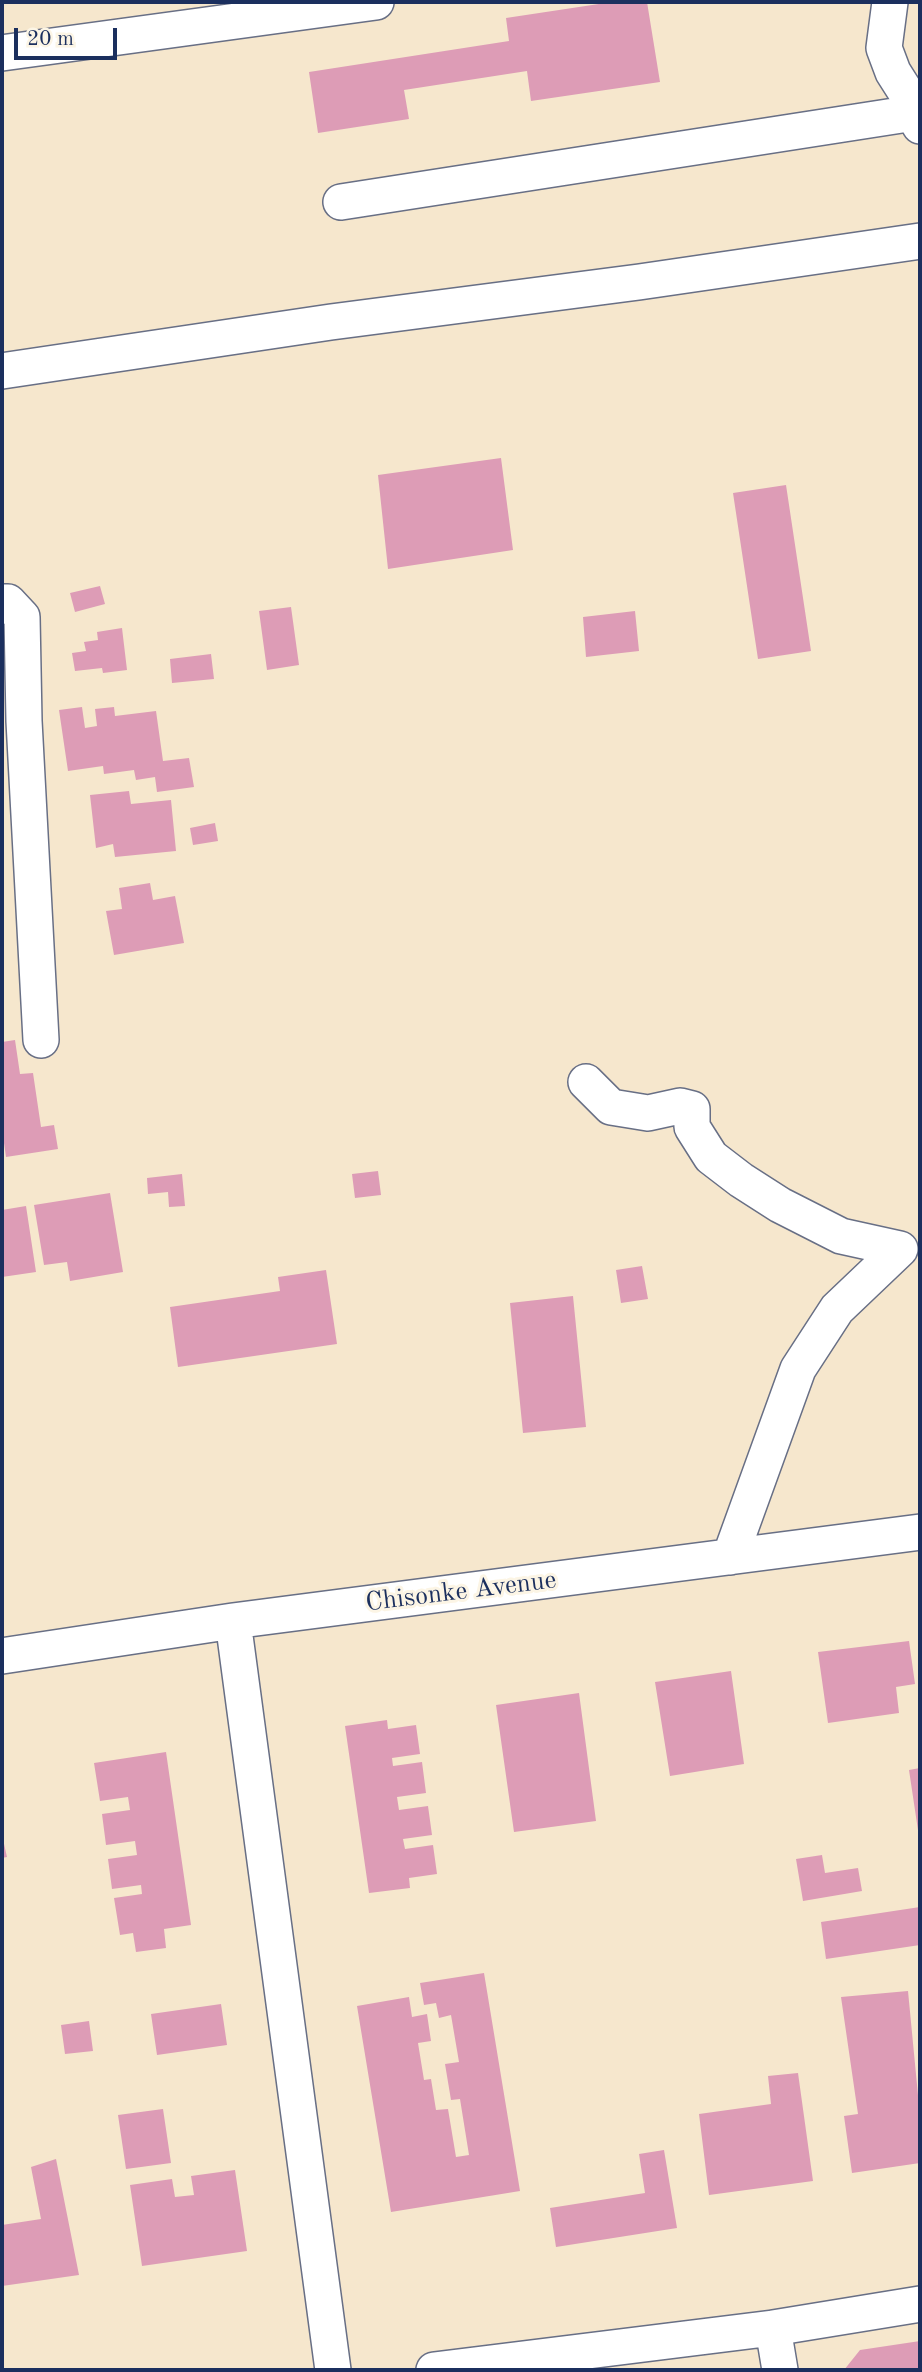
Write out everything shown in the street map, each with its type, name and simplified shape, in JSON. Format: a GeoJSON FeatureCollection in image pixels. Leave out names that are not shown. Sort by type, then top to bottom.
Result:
{"type":"FeatureCollection","features":[{"type":"Feature","properties":{"kind":"street"},"geometry":{"type":"LineString","coordinates":[[2,53],[376,2]]}},
{"type":"Feature","properties":{"kind":"street"},"geometry":{"type":"LineString","coordinates":[[341,202],[918,117],[914,105],[892,72],[884,48],[890,2]]}},
{"type":"Feature","properties":{"kind":"street"},"geometry":{"type":"LineString","coordinates":[[2,371],[331,322],[639,282],[920,241]]}},
{"type":"Feature","properties":{"kind":"street"},"geometry":{"type":"LineString","coordinates":[[2,602],[8,602],[22,617],[24,721],[41,1040]]}},
{"type":"Feature","properties":{"kind":"street"},"geometry":{"type":"LineString","coordinates":[[586,1082],[611,1107],[648,1113],[680,1106],[692,1109],[692,1127],[711,1157],[741,1180],[780,1205],[841,1236],[900,1249],[837,1310],[799,1369],[730,1557]]}},
{"type":"Feature","properties":{"kind":"street","name":"Chisonke Avenue"},"geometry":{"type":"LineString","coordinates":[[2,1656],[233,1621],[920,1532]]}},
{"type":"Feature","properties":{"kind":"street"},"geometry":{"type":"LineString","coordinates":[[233,1621],[333,2370]]}},
{"type":"Feature","properties":{"kind":"street"},"geometry":{"type":"LineString","coordinates":[[435,2370],[773,2328],[920,2304]]}},
{"type":"Feature","properties":{"kind":"street"},"geometry":{"type":"LineString","coordinates":[[773,2328],[780,2370]]}},
{"type":"Feature","properties":{"kind":"building"},"geometry":{"type":"Polygon","coordinates":[[[612,2],[647,2],[660,82],[531,101],[527,71],[404,90],[409,119],[318,133],[309,72],[509,41],[506,18],[612,2]]]}},
{"type":"Feature","properties":{"kind":"building"},"geometry":{"type":"Polygon","coordinates":[[[501,458],[513,550],[388,569],[378,475],[501,458]]]}},
{"type":"Feature","properties":{"kind":"building"},"geometry":{"type":"Polygon","coordinates":[[[786,485],[811,651],[758,659],[733,493],[786,485]]]}},
{"type":"Feature","properties":{"kind":"building"},"geometry":{"type":"Polygon","coordinates":[[[100,586],[105,604],[75,612],[70,593],[100,586]]]}},
{"type":"Feature","properties":{"kind":"building"},"geometry":{"type":"Polygon","coordinates":[[[291,607],[299,665],[267,670],[259,611],[291,607]]]}},
{"type":"Feature","properties":{"kind":"building"},"geometry":{"type":"Polygon","coordinates":[[[635,611],[639,651],[586,657],[583,617],[635,611]]]}},
{"type":"Feature","properties":{"kind":"building"},"geometry":{"type":"Polygon","coordinates":[[[122,628],[127,670],[103,673],[102,668],[75,671],[72,653],[86,651],[84,642],[98,640],[97,632],[122,628]]]}},
{"type":"Feature","properties":{"kind":"building"},"geometry":{"type":"Polygon","coordinates":[[[211,654],[214,679],[172,683],[170,659],[211,654]]]}},
{"type":"Feature","properties":{"kind":"building"},"geometry":{"type":"Polygon","coordinates":[[[82,707],[85,728],[97,726],[95,709],[114,707],[115,716],[156,711],[163,761],[189,758],[194,787],[157,792],[155,777],[136,780],[134,770],[104,774],[103,766],[68,771],[59,710],[82,707]]]}},
{"type":"Feature","properties":{"kind":"building"},"geometry":{"type":"Polygon","coordinates":[[[129,791],[131,804],[171,800],[176,851],[115,857],[113,844],[96,848],[90,795],[129,791]]]}},
{"type":"Feature","properties":{"kind":"building"},"geometry":{"type":"Polygon","coordinates":[[[215,823],[218,841],[193,845],[190,828],[215,823]]]}},
{"type":"Feature","properties":{"kind":"building"},"geometry":{"type":"Polygon","coordinates":[[[150,883],[153,900],[175,896],[184,943],[114,955],[106,911],[122,909],[119,888],[150,883]]]}},
{"type":"Feature","properties":{"kind":"building"},"geometry":{"type":"Polygon","coordinates":[[[15,1040],[20,1074],[33,1073],[41,1127],[54,1125],[58,1149],[6,1157],[2,1129],[2,1042],[15,1040]]]}},
{"type":"Feature","properties":{"kind":"building"},"geometry":{"type":"Polygon","coordinates":[[[378,1171],[381,1195],[355,1198],[352,1174],[378,1171]]]}},
{"type":"Feature","properties":{"kind":"building"},"geometry":{"type":"Polygon","coordinates":[[[182,1174],[185,1206],[169,1207],[168,1192],[148,1194],[147,1178],[182,1174]]]}},
{"type":"Feature","properties":{"kind":"building"},"geometry":{"type":"Polygon","coordinates":[[[110,1193],[123,1272],[70,1281],[67,1262],[44,1265],[34,1205],[110,1193]]]}},
{"type":"Feature","properties":{"kind":"building"},"geometry":{"type":"Polygon","coordinates":[[[26,1206],[36,1272],[2,1277],[2,1210],[26,1206]]]}},
{"type":"Feature","properties":{"kind":"building"},"geometry":{"type":"Polygon","coordinates":[[[642,1266],[648,1299],[621,1303],[616,1270],[642,1266]]]}},
{"type":"Feature","properties":{"kind":"building"},"geometry":{"type":"Polygon","coordinates":[[[326,1270],[337,1344],[178,1367],[170,1307],[280,1291],[278,1277],[326,1270]]]}},
{"type":"Feature","properties":{"kind":"building"},"geometry":{"type":"Polygon","coordinates":[[[573,1296],[586,1427],[523,1433],[510,1303],[573,1296]]]}},
{"type":"Feature","properties":{"kind":"building"},"geometry":{"type":"Polygon","coordinates":[[[909,1641],[915,1684],[896,1687],[899,1713],[828,1723],[818,1652],[909,1641]]]}},
{"type":"Feature","properties":{"kind":"building"},"geometry":{"type":"Polygon","coordinates":[[[731,1671],[744,1764],[670,1776],[655,1682],[731,1671]]]}},
{"type":"Feature","properties":{"kind":"building"},"geometry":{"type":"Polygon","coordinates":[[[579,1693],[596,1821],[514,1832],[496,1705],[579,1693]]]}},
{"type":"Feature","properties":{"kind":"building"},"geometry":{"type":"Polygon","coordinates":[[[387,1720],[388,1729],[416,1725],[420,1754],[392,1758],[393,1766],[422,1762],[426,1793],[397,1797],[399,1810],[428,1806],[432,1835],[403,1839],[405,1849],[433,1845],[437,1874],[409,1878],[410,1888],[369,1893],[345,1726],[387,1720]]]}},
{"type":"Feature","properties":{"kind":"building"},"geometry":{"type":"Polygon","coordinates":[[[166,1752],[191,1925],[164,1929],[166,1948],[136,1952],[133,1933],[120,1935],[114,1898],[142,1894],[141,1885],[112,1889],[108,1859],[137,1855],[135,1841],[106,1845],[102,1814],[130,1810],[128,1797],[100,1801],[94,1763],[166,1752]]]}},
{"type":"Feature","properties":{"kind":"building"},"geometry":{"type":"Polygon","coordinates":[[[920,1768],[920,1837],[919,1837],[909,1770],[920,1768]]]}},
{"type":"Feature","properties":{"kind":"building"},"geometry":{"type":"Polygon","coordinates":[[[2,1835],[7,1857],[2,1858],[2,1835]]]}},
{"type":"Feature","properties":{"kind":"building"},"geometry":{"type":"Polygon","coordinates":[[[822,1855],[825,1873],[858,1868],[862,1891],[803,1901],[796,1859],[822,1855]]]}},
{"type":"Feature","properties":{"kind":"building"},"geometry":{"type":"Polygon","coordinates":[[[920,1907],[920,1945],[826,1959],[821,1922],[920,1907]]]}},
{"type":"Feature","properties":{"kind":"building"},"geometry":{"type":"Polygon","coordinates":[[[484,1973],[520,2191],[391,2212],[357,2006],[409,1997],[412,2017],[427,2014],[431,2041],[418,2043],[424,2080],[431,2079],[436,2110],[448,2109],[456,2157],[469,2155],[460,2099],[451,2100],[445,2064],[459,2062],[451,2015],[439,2018],[436,2003],[424,2005],[420,1983],[484,1973]]]}},
{"type":"Feature","properties":{"kind":"building"},"geometry":{"type":"Polygon","coordinates":[[[908,1991],[920,2116],[920,2163],[852,2173],[844,2116],[858,2114],[841,1997],[908,1991]]]}},
{"type":"Feature","properties":{"kind":"building"},"geometry":{"type":"Polygon","coordinates":[[[221,2004],[227,2045],[157,2055],[151,2014],[221,2004]]]}},
{"type":"Feature","properties":{"kind":"building"},"geometry":{"type":"Polygon","coordinates":[[[89,2021],[93,2051],[65,2054],[61,2025],[89,2021]]]}},
{"type":"Feature","properties":{"kind":"building"},"geometry":{"type":"Polygon","coordinates":[[[798,2073],[813,2181],[709,2195],[699,2114],[771,2104],[768,2076],[798,2073]]]}},
{"type":"Feature","properties":{"kind":"building"},"geometry":{"type":"Polygon","coordinates":[[[163,2109],[171,2163],[126,2169],[118,2115],[163,2109]]]}},
{"type":"Feature","properties":{"kind":"building"},"geometry":{"type":"Polygon","coordinates":[[[664,2150],[677,2228],[556,2247],[550,2208],[645,2193],[639,2154],[664,2150]]]}},
{"type":"Feature","properties":{"kind":"building"},"geometry":{"type":"Polygon","coordinates":[[[56,2159],[79,2275],[2,2286],[2,2225],[41,2219],[31,2167],[56,2159]]]}},
{"type":"Feature","properties":{"kind":"building"},"geometry":{"type":"Polygon","coordinates":[[[235,2170],[247,2251],[142,2266],[130,2185],[172,2179],[175,2197],[194,2195],[191,2176],[235,2170]]]}},
{"type":"Feature","properties":{"kind":"building"},"geometry":{"type":"Polygon","coordinates":[[[920,2341],[920,2370],[844,2370],[860,2350],[920,2341]]]}}]}
